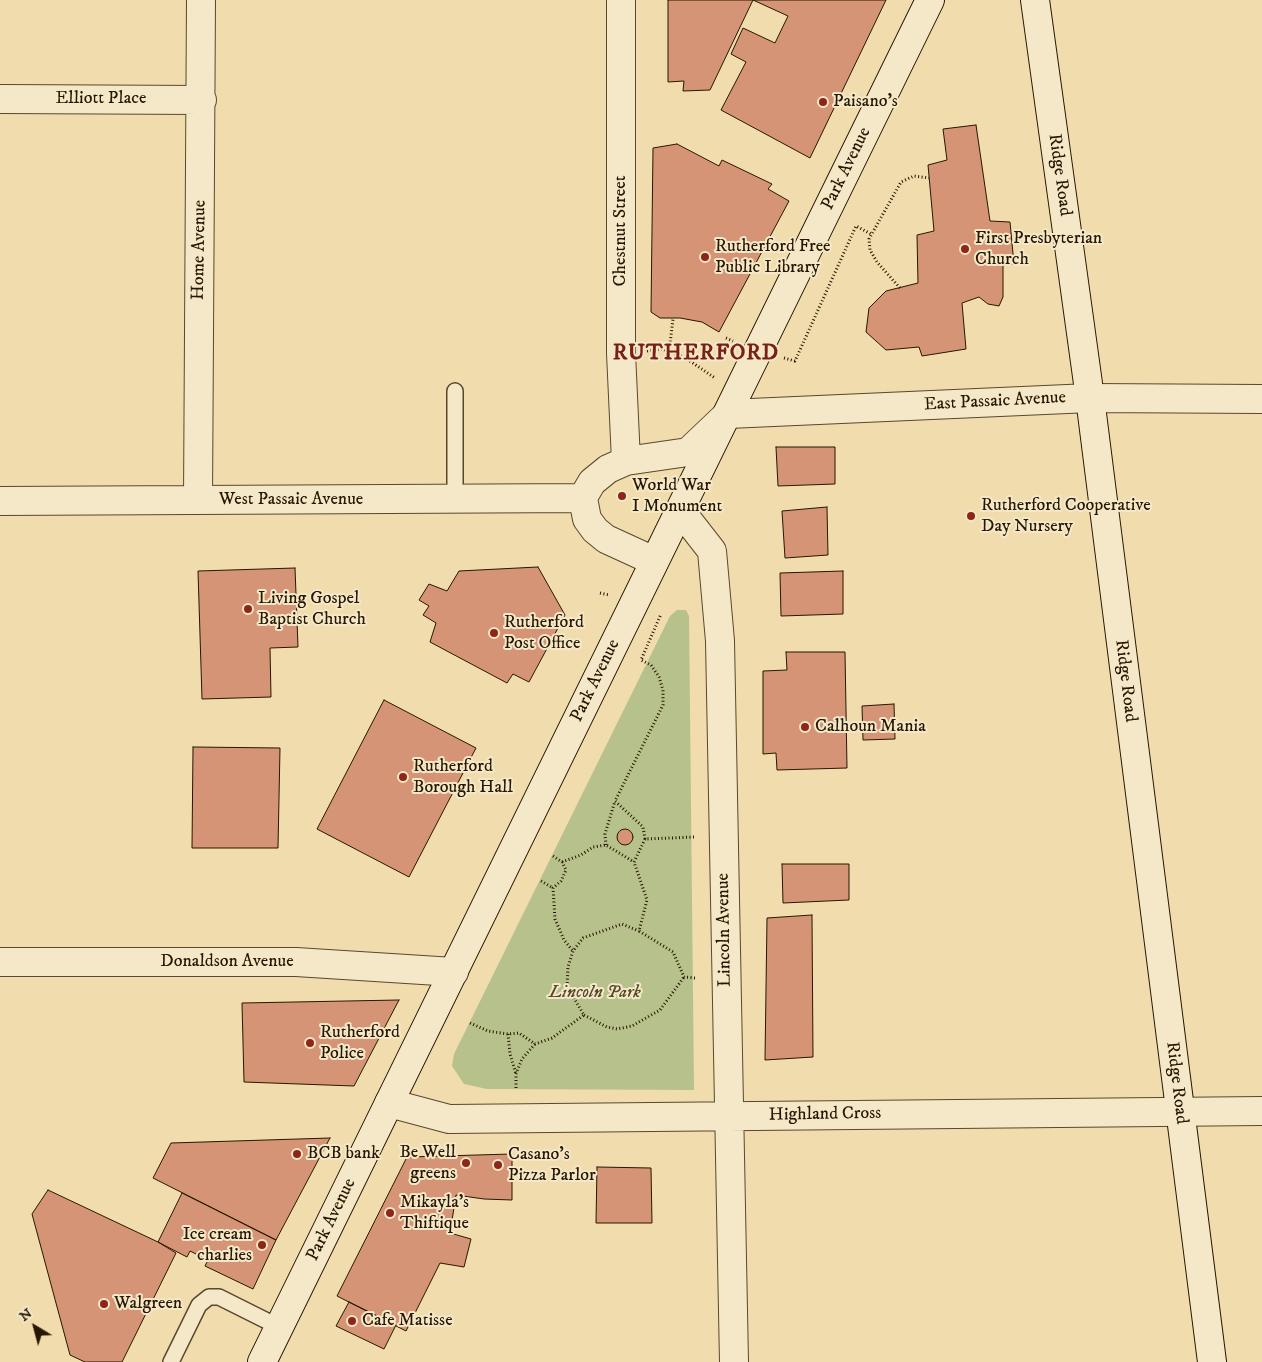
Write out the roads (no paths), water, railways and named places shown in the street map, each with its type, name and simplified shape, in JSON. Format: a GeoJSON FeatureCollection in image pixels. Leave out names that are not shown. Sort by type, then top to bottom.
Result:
{"type":"FeatureCollection","features":[{"type":"Feature","properties":{"kind":"street","name":"Home Avenue"},"geometry":{"type":"LineString","coordinates":[[198,500],[202,100],[201,0]]}},
{"type":"Feature","properties":{"kind":"street","name":"Chestnut Street"},"geometry":{"type":"LineString","coordinates":[[621,0],[621,354],[626,461]]}},
{"type":"Feature","properties":{"kind":"street","name":"Park Avenue"},"geometry":{"type":"LineString","coordinates":[[262,1362],[930,0]]}},
{"type":"Feature","properties":{"kind":"street","name":"Ridge Road"},"geometry":{"type":"LineString","coordinates":[[1035,0],[1090,398],[1212,1362]]}},
{"type":"Feature","properties":{"kind":"street","name":"Elliott Place"},"geometry":{"type":"LineString","coordinates":[[0,99],[202,100]]}},
{"type":"Feature","properties":{"kind":"street","name":"East Passaic Avenue"},"geometry":{"type":"LineString","coordinates":[[733,403],[1090,398],[1262,399]]}},
{"type":"Feature","properties":{"kind":"street"},"geometry":{"type":"LineString","coordinates":[[654,561],[606,539],[595,530],[587,519],[583,498],[592,482],[608,469],[626,461],[688,452],[733,403]]}},
{"type":"Feature","properties":{"kind":"street","name":"West Passaic Avenue"},"geometry":{"type":"LineString","coordinates":[[0,501],[583,498]]}},
{"type":"Feature","properties":{"kind":"street","name":"Lincoln Avenue"},"geometry":{"type":"LineString","coordinates":[[680,510],[712,551],[720,641],[734,1362]]}},
{"type":"Feature","properties":{"kind":"street","name":"Donaldson Avenue"},"geometry":{"type":"LineString","coordinates":[[0,962],[296,962],[454,972]]}},
{"type":"Feature","properties":{"kind":"street","name":"Highland Cross"},"geometry":{"type":"LineString","coordinates":[[390,1103],[449,1119],[1262,1111]]}},
{"type":"Feature","properties":{"kind":"lane"},"geometry":{"type":"LineString","coordinates":[[455,391],[455,499]]}},
{"type":"Feature","properties":{"kind":"lane"},"geometry":{"type":"LineString","coordinates":[[171,1362],[199,1305],[209,1297],[219,1298],[280,1327]]}},
{"type":"Feature","properties":{"kind":"place","name":"Paisano's"},"geometry":{"type":"Point","coordinates":[823,102]}},
{"type":"Feature","properties":{"kind":"place","name":"First Presbyterian Church"},"geometry":{"type":"Point","coordinates":[965,249]}},
{"type":"Feature","properties":{"kind":"place","name":"Rutherford Free Public Library"},"geometry":{"type":"Point","coordinates":[705,257]}},
{"type":"Feature","properties":{"kind":"place","name":"World War I Monument"},"geometry":{"type":"Point","coordinates":[622,496]}},
{"type":"Feature","properties":{"kind":"place","name":"Rutherford Cooperative Day Nursery"},"geometry":{"type":"Point","coordinates":[971,516]}},
{"type":"Feature","properties":{"kind":"place","name":"Living Gospel Baptist Church"},"geometry":{"type":"Point","coordinates":[248,609]}},
{"type":"Feature","properties":{"kind":"place","name":"Rutherford Post Office"},"geometry":{"type":"Point","coordinates":[494,633]}},
{"type":"Feature","properties":{"kind":"place","name":"Calhoun Mania"},"geometry":{"type":"Point","coordinates":[805,727]}},
{"type":"Feature","properties":{"kind":"place","name":"Rutherford Borough Hall"},"geometry":{"type":"Point","coordinates":[403,777]}},
{"type":"Feature","properties":{"kind":"place","name":"Rutherford Police"},"geometry":{"type":"Point","coordinates":[310,1043]}},
{"type":"Feature","properties":{"kind":"place","name":"BCB bank"},"geometry":{"type":"Point","coordinates":[297,1154]}},
{"type":"Feature","properties":{"kind":"place","name":"Be Well greens"},"geometry":{"type":"Point","coordinates":[466,1163]}},
{"type":"Feature","properties":{"kind":"place","name":"Casano's Pizza Parlor"},"geometry":{"type":"Point","coordinates":[498,1165]}},
{"type":"Feature","properties":{"kind":"place","name":"Mikayla's Thiftique"},"geometry":{"type":"Point","coordinates":[390,1213]}},
{"type":"Feature","properties":{"kind":"place","name":"Ice cream charlies"},"geometry":{"type":"Point","coordinates":[262,1245]}},
{"type":"Feature","properties":{"kind":"place","name":"Walgreen"},"geometry":{"type":"Point","coordinates":[104,1304]}},
{"type":"Feature","properties":{"kind":"place","name":"Cafe Matisse"},"geometry":{"type":"Point","coordinates":[352,1321]}},
{"type":"Feature","properties":{"kind":"district","name":"RUTHERFORD"},"geometry":{"type":"Point","coordinates":[696,354]}},
{"type":"Feature","properties":{"kind":"park label","name":"Lincoln Park"},"geometry":{"type":"Point","coordinates":[595,993]}}]}
